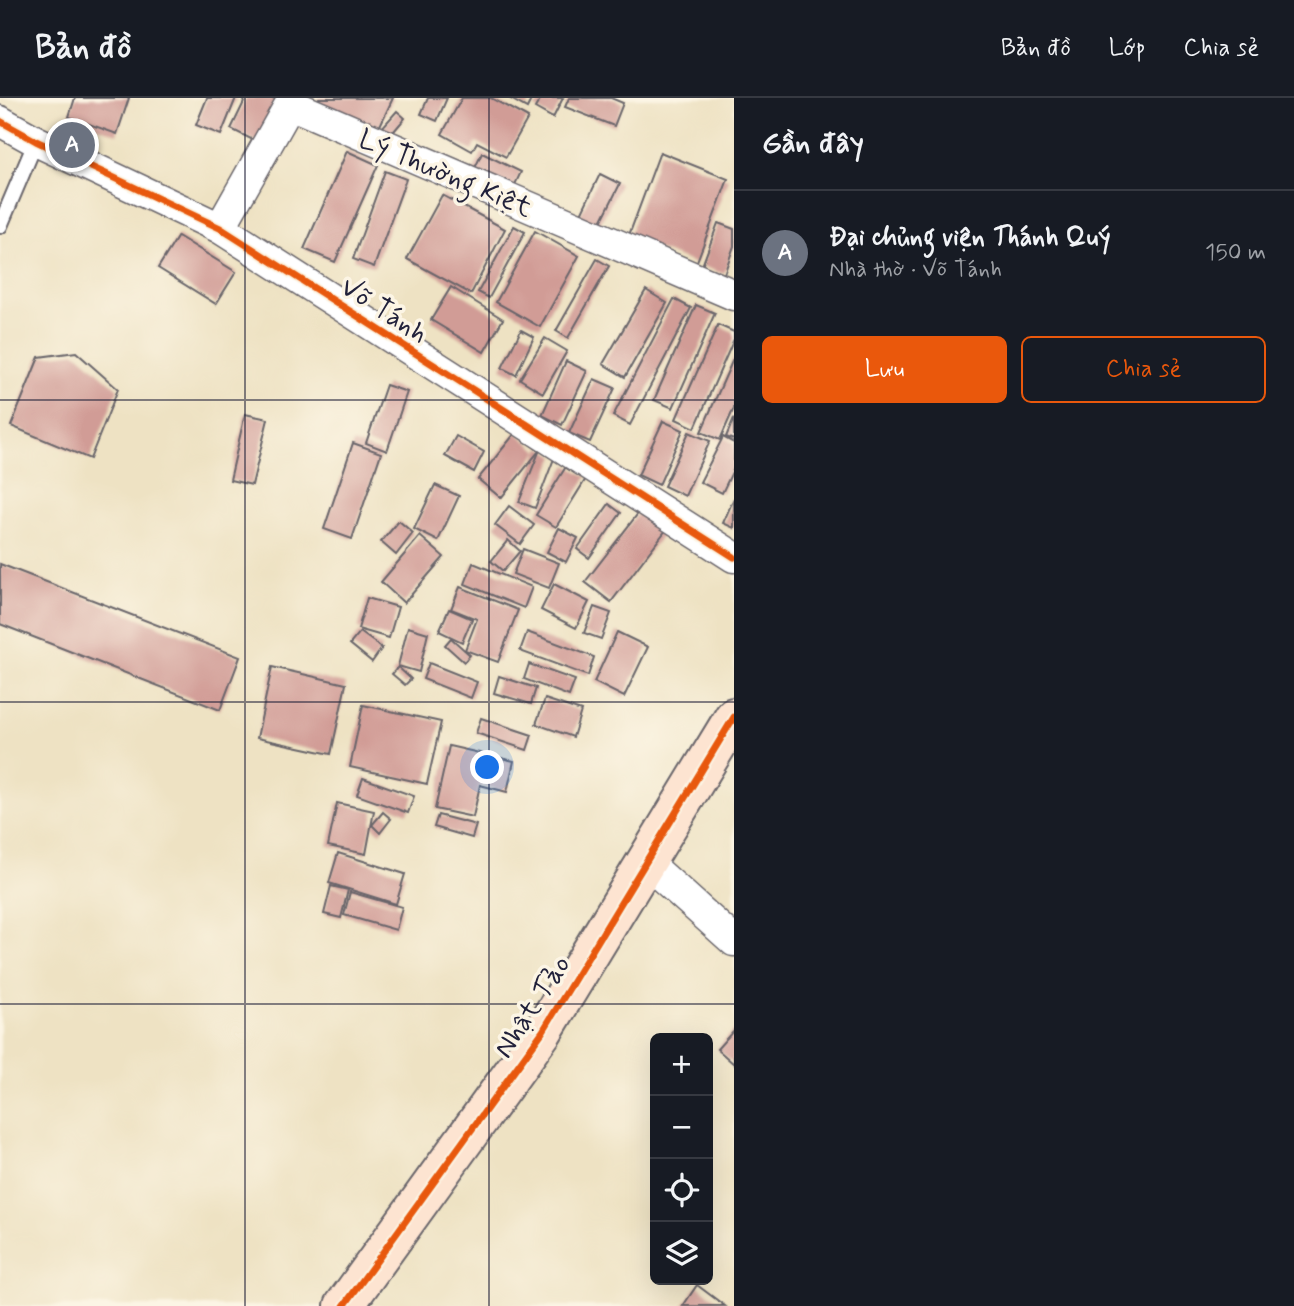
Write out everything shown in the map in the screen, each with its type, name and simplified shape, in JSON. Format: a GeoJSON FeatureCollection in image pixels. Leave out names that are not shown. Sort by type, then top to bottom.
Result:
{"type":"FeatureCollection","features":[{"type":"Feature","properties":{"kind":"street","name":"Lý Thường Kiệt"},"geometry":{"type":"LineString","coordinates":[[220,228],[290,104],[734,295]]}},
{"type":"Feature","properties":{"kind":"street","name":"Võ Tánh"},"geometry":{"type":"LineString","coordinates":[[0,121],[36,141],[220,228],[734,557]]}},
{"type":"Feature","properties":{"kind":"street","name":"Nhật Tảo"},"geometry":{"type":"LineString","coordinates":[[344,1306],[543,1031],[734,717]]}},
{"type":"Feature","properties":{"kind":"street"},"geometry":{"type":"LineString","coordinates":[[646,862],[734,941]]}},
{"type":"Feature","properties":{"kind":"lane"},"geometry":{"type":"LineString","coordinates":[[0,226],[36,141]]}},
{"type":"Feature","properties":{"kind":"building"},"geometry":{"type":"Polygon","coordinates":[[[75,98],[129,98],[117,134],[69,117],[75,98]]]}},
{"type":"Feature","properties":{"kind":"building"},"geometry":{"type":"Polygon","coordinates":[[[207,98],[236,98],[221,135],[196,125],[207,98]]]}},
{"type":"Feature","properties":{"kind":"building"},"geometry":{"type":"Polygon","coordinates":[[[246,98],[284,98],[261,144],[231,129],[246,98]]]}},
{"type":"Feature","properties":{"kind":"building"},"geometry":{"type":"Polygon","coordinates":[[[319,98],[393,98],[378,130],[317,102],[319,98]]]}},
{"type":"Feature","properties":{"kind":"building"},"geometry":{"type":"Polygon","coordinates":[[[428,98],[447,98],[437,121],[421,114],[428,98]]]}},
{"type":"Feature","properties":{"kind":"building"},"geometry":{"type":"Polygon","coordinates":[[[462,98],[491,98],[528,118],[506,157],[477,142],[472,151],[442,134],[462,98]]]}},
{"type":"Feature","properties":{"kind":"building"},"geometry":{"type":"Polygon","coordinates":[[[509,98],[532,98],[527,108],[509,98]]]}},
{"type":"Feature","properties":{"kind":"building"},"geometry":{"type":"Polygon","coordinates":[[[541,98],[563,98],[553,118],[535,108],[541,98]]]}},
{"type":"Feature","properties":{"kind":"building"},"geometry":{"type":"Polygon","coordinates":[[[569,98],[611,98],[623,103],[614,126],[565,107],[569,98]]]}},
{"type":"Feature","properties":{"kind":"building"},"geometry":{"type":"Polygon","coordinates":[[[397,111],[405,118],[389,137],[380,130],[397,111]]]}},
{"type":"Feature","properties":{"kind":"building"},"geometry":{"type":"Polygon","coordinates":[[[347,151],[378,165],[335,262],[304,249],[347,151]]]}},
{"type":"Feature","properties":{"kind":"building"},"geometry":{"type":"Polygon","coordinates":[[[660,152],[728,179],[696,264],[628,238],[660,152]]]}},
{"type":"Feature","properties":{"kind":"building"},"geometry":{"type":"Polygon","coordinates":[[[482,153],[521,172],[512,191],[473,172],[482,153]]]}},
{"type":"Feature","properties":{"kind":"building"},"geometry":{"type":"Polygon","coordinates":[[[385,171],[406,179],[374,267],[353,259],[385,171]]]}},
{"type":"Feature","properties":{"kind":"building"},"geometry":{"type":"Polygon","coordinates":[[[600,174],[620,184],[598,228],[579,218],[600,174]]]}},
{"type":"Feature","properties":{"kind":"building"},"geometry":{"type":"Polygon","coordinates":[[[442,195],[505,229],[471,294],[407,259],[442,195]]]}},
{"type":"Feature","properties":{"kind":"building"},"geometry":{"type":"Polygon","coordinates":[[[718,223],[734,229],[734,246],[724,274],[702,266],[718,223]]]}},
{"type":"Feature","properties":{"kind":"building"},"geometry":{"type":"Polygon","coordinates":[[[514,226],[525,232],[489,298],[478,292],[514,226]]]}},
{"type":"Feature","properties":{"kind":"building"},"geometry":{"type":"Polygon","coordinates":[[[535,231],[579,256],[540,327],[496,302],[535,231]]]}},
{"type":"Feature","properties":{"kind":"building"},"geometry":{"type":"Polygon","coordinates":[[[178,236],[236,272],[216,304],[158,268],[178,236]]]}},
{"type":"Feature","properties":{"kind":"building"},"geometry":{"type":"Polygon","coordinates":[[[597,259],[609,266],[568,338],[556,331],[597,259]]]}},
{"type":"Feature","properties":{"kind":"building"},"geometry":{"type":"Polygon","coordinates":[[[451,287],[503,319],[484,352],[431,320],[451,287]]]}},
{"type":"Feature","properties":{"kind":"building"},"geometry":{"type":"Polygon","coordinates":[[[646,290],[667,303],[625,377],[603,364],[646,290]]]}},
{"type":"Feature","properties":{"kind":"building"},"geometry":{"type":"Polygon","coordinates":[[[674,299],[691,308],[630,425],[613,416],[674,299]]]}},
{"type":"Feature","properties":{"kind":"building"},"geometry":{"type":"Polygon","coordinates":[[[696,305],[715,313],[673,408],[654,400],[696,305]]]}},
{"type":"Feature","properties":{"kind":"building"},"geometry":{"type":"Polygon","coordinates":[[[718,325],[734,332],[734,339],[695,428],[676,419],[718,325]]]}},
{"type":"Feature","properties":{"kind":"building"},"geometry":{"type":"Polygon","coordinates":[[[521,330],[534,337],[516,375],[502,368],[521,330]]]}},
{"type":"Feature","properties":{"kind":"building"},"geometry":{"type":"Polygon","coordinates":[[[545,338],[567,351],[543,393],[520,379],[545,338]]]}},
{"type":"Feature","properties":{"kind":"building"},"geometry":{"type":"Polygon","coordinates":[[[76,352],[118,389],[90,459],[11,426],[39,357],[76,352]]]}},
{"type":"Feature","properties":{"kind":"building"},"geometry":{"type":"Polygon","coordinates":[[[734,357],[734,408],[720,440],[701,432],[734,357]]]}},
{"type":"Feature","properties":{"kind":"building"},"geometry":{"type":"Polygon","coordinates":[[[566,361],[587,371],[562,425],[542,415],[566,361]]]}},
{"type":"Feature","properties":{"kind":"building"},"geometry":{"type":"Polygon","coordinates":[[[594,379],[615,388],[590,442],[569,433],[594,379]]]}},
{"type":"Feature","properties":{"kind":"building"},"geometry":{"type":"Polygon","coordinates":[[[386,385],[407,392],[387,451],[366,443],[386,385]]]}},
{"type":"Feature","properties":{"kind":"building"},"geometry":{"type":"Polygon","coordinates":[[[245,414],[268,419],[252,485],[230,480],[245,414]]]}},
{"type":"Feature","properties":{"kind":"building"},"geometry":{"type":"Polygon","coordinates":[[[734,418],[734,440],[726,437],[734,418]]]}},
{"type":"Feature","properties":{"kind":"building"},"geometry":{"type":"Polygon","coordinates":[[[663,421],[683,430],[659,485],[638,475],[663,421]]]}},
{"type":"Feature","properties":{"kind":"building"},"geometry":{"type":"Polygon","coordinates":[[[516,432],[539,451],[501,498],[478,479],[516,432]]]}},
{"type":"Feature","properties":{"kind":"building"},"geometry":{"type":"Polygon","coordinates":[[[689,432],[710,441],[685,496],[664,486],[689,432]]]}},
{"type":"Feature","properties":{"kind":"building"},"geometry":{"type":"Polygon","coordinates":[[[456,436],[484,452],[474,472],[445,456],[456,436]]]}},
{"type":"Feature","properties":{"kind":"building"},"geometry":{"type":"Polygon","coordinates":[[[723,437],[734,443],[734,468],[722,493],[700,482],[723,437]]]}},
{"type":"Feature","properties":{"kind":"building"},"geometry":{"type":"Polygon","coordinates":[[[353,443],[381,453],[352,539],[324,529],[353,443]]]}},
{"type":"Feature","properties":{"kind":"building"},"geometry":{"type":"Polygon","coordinates":[[[541,447],[555,456],[535,508],[519,502],[541,447]]]}},
{"type":"Feature","properties":{"kind":"building"},"geometry":{"type":"Polygon","coordinates":[[[567,465],[587,477],[556,527],[536,515],[567,465]]]}},
{"type":"Feature","properties":{"kind":"building"},"geometry":{"type":"Polygon","coordinates":[[[435,485],[459,496],[438,541],[414,529],[435,485]]]}},
{"type":"Feature","properties":{"kind":"building"},"geometry":{"type":"Polygon","coordinates":[[[734,498],[734,528],[723,523],[734,498]]]}},
{"type":"Feature","properties":{"kind":"building"},"geometry":{"type":"Polygon","coordinates":[[[609,504],[621,513],[589,558],[577,549],[609,504]]]}},
{"type":"Feature","properties":{"kind":"building"},"geometry":{"type":"Polygon","coordinates":[[[509,506],[534,525],[520,544],[495,525],[509,506]]]}},
{"type":"Feature","properties":{"kind":"building"},"geometry":{"type":"Polygon","coordinates":[[[640,511],[666,530],[611,602],[585,582],[640,511]]]}},
{"type":"Feature","properties":{"kind":"building"},"geometry":{"type":"Polygon","coordinates":[[[399,521],[413,533],[396,555],[381,542],[399,521]]]}},
{"type":"Feature","properties":{"kind":"building"},"geometry":{"type":"Polygon","coordinates":[[[559,528],[578,538],[566,562],[547,552],[559,528]]]}},
{"type":"Feature","properties":{"kind":"building"},"geometry":{"type":"Polygon","coordinates":[[[420,536],[444,557],[404,603],[381,582],[420,536]]]}},
{"type":"Feature","properties":{"kind":"building"},"geometry":{"type":"Polygon","coordinates":[[[508,540],[520,551],[503,571],[491,561],[508,540]]]}},
{"type":"Feature","properties":{"kind":"building"},"geometry":{"type":"Polygon","coordinates":[[[523,549],[559,563],[549,588],[513,574],[523,549]]]}},
{"type":"Feature","properties":{"kind":"building"},"geometry":{"type":"Polygon","coordinates":[[[473,563],[532,587],[524,608],[465,584],[473,563]]]}},
{"type":"Feature","properties":{"kind":"building"},"geometry":{"type":"Polygon","coordinates":[[[0,564],[240,657],[220,710],[0,624],[0,564]]]}},
{"type":"Feature","properties":{"kind":"building"},"geometry":{"type":"Polygon","coordinates":[[[554,584],[589,602],[576,628],[541,610],[554,584]]]}},
{"type":"Feature","properties":{"kind":"building"},"geometry":{"type":"Polygon","coordinates":[[[460,587],[518,610],[498,662],[465,650],[477,619],[451,609],[460,587]]]}},
{"type":"Feature","properties":{"kind":"building"},"geometry":{"type":"Polygon","coordinates":[[[367,598],[398,607],[389,638],[358,629],[367,598]]]}},
{"type":"Feature","properties":{"kind":"building"},"geometry":{"type":"Polygon","coordinates":[[[594,607],[611,613],[601,639],[584,633],[594,607]]]}},
{"type":"Feature","properties":{"kind":"building"},"geometry":{"type":"Polygon","coordinates":[[[449,609],[472,619],[462,642],[439,631],[449,609]]]}},
{"type":"Feature","properties":{"kind":"building"},"geometry":{"type":"Polygon","coordinates":[[[408,627],[428,633],[419,672],[398,666],[408,627]]]}},
{"type":"Feature","properties":{"kind":"building"},"geometry":{"type":"Polygon","coordinates":[[[360,632],[382,648],[372,662],[350,644],[360,632]]]}},
{"type":"Feature","properties":{"kind":"building"},"geometry":{"type":"Polygon","coordinates":[[[527,632],[594,657],[588,676],[520,651],[527,632]]]}},
{"type":"Feature","properties":{"kind":"building"},"geometry":{"type":"Polygon","coordinates":[[[617,632],[648,647],[624,697],[594,682],[617,632]]]}},
{"type":"Feature","properties":{"kind":"building"},"geometry":{"type":"Polygon","coordinates":[[[451,638],[470,655],[464,662],[445,645],[451,638]]]}},
{"type":"Feature","properties":{"kind":"building"},"geometry":{"type":"Polygon","coordinates":[[[429,663],[477,682],[471,698],[423,679],[429,663]]]}},
{"type":"Feature","properties":{"kind":"building"},"geometry":{"type":"Polygon","coordinates":[[[529,664],[575,680],[569,696],[524,679],[529,664]]]}},
{"type":"Feature","properties":{"kind":"building"},"geometry":{"type":"Polygon","coordinates":[[[272,667],[346,684],[331,754],[257,738],[272,667]]]}},
{"type":"Feature","properties":{"kind":"building"},"geometry":{"type":"Polygon","coordinates":[[[398,667],[411,679],[405,685],[392,674],[398,667]]]}},
{"type":"Feature","properties":{"kind":"building"},"geometry":{"type":"Polygon","coordinates":[[[499,676],[536,688],[531,704],[494,693],[499,676]]]}},
{"type":"Feature","properties":{"kind":"building"},"geometry":{"type":"Polygon","coordinates":[[[545,699],[581,711],[573,737],[536,724],[545,699]]]}},
{"type":"Feature","properties":{"kind":"building"},"geometry":{"type":"Polygon","coordinates":[[[363,705],[441,722],[427,784],[350,767],[363,705]]]}},
{"type":"Feature","properties":{"kind":"building"},"geometry":{"type":"Polygon","coordinates":[[[481,718],[532,735],[527,750],[476,733],[481,718]]]}},
{"type":"Feature","properties":{"kind":"building"},"geometry":{"type":"Polygon","coordinates":[[[449,746],[514,761],[507,792],[480,785],[473,817],[435,809],[449,746]]]}},
{"type":"Feature","properties":{"kind":"building"},"geometry":{"type":"Polygon","coordinates":[[[363,778],[414,796],[408,813],[357,795],[363,778]]]}},
{"type":"Feature","properties":{"kind":"building"},"geometry":{"type":"Polygon","coordinates":[[[337,803],[374,811],[366,854],[328,846],[337,803]]]}},
{"type":"Feature","properties":{"kind":"building"},"geometry":{"type":"Polygon","coordinates":[[[383,812],[391,819],[380,833],[372,825],[383,812]]]}},
{"type":"Feature","properties":{"kind":"building"},"geometry":{"type":"Polygon","coordinates":[[[438,815],[476,825],[472,838],[434,827],[438,815]]]}},
{"type":"Feature","properties":{"kind":"building"},"geometry":{"type":"Polygon","coordinates":[[[338,853],[405,874],[396,904],[329,883],[338,853]]]}},
{"type":"Feature","properties":{"kind":"building"},"geometry":{"type":"Polygon","coordinates":[[[331,886],[348,890],[341,918],[324,914],[331,886]]]}},
{"type":"Feature","properties":{"kind":"building"},"geometry":{"type":"Polygon","coordinates":[[[350,892],[402,907],[396,930],[344,915],[350,892]]]}},
{"type":"Feature","properties":{"kind":"building"},"geometry":{"type":"Polygon","coordinates":[[[734,1030],[734,1064],[717,1049],[734,1030]]]}},
{"type":"Feature","properties":{"kind":"building"},"geometry":{"type":"Polygon","coordinates":[[[697,1285],[725,1306],[683,1306],[697,1285]]]}},
{"type":"Feature","properties":{"kind":"cycle path"},"geometry":{"type":"LineString","coordinates":[[0,121],[36,141],[220,228],[734,557]]}},
{"type":"Feature","properties":{"kind":"cycle path"},"geometry":{"type":"LineString","coordinates":[[344,1306],[543,1031],[734,717]]}},
{"type":"Feature","properties":{"kind":"place","name":"Đại chủng viện Thánh Quý"},"geometry":{"type":"Point","coordinates":[72,145]}}]}
